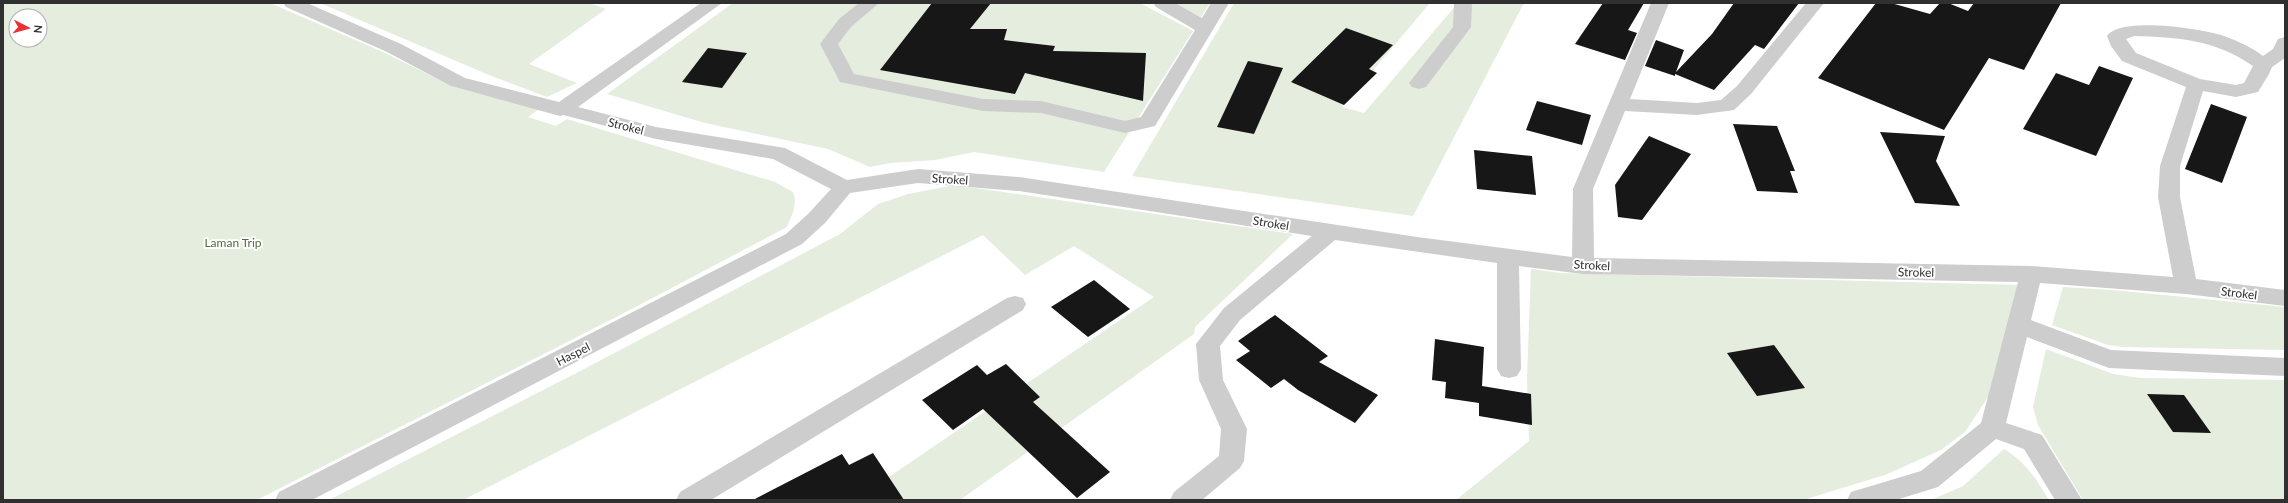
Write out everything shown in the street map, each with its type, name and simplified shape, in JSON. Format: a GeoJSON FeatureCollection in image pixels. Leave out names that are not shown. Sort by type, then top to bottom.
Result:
{"type":"FeatureCollection","features":[{"type":"Feature","properties":{"kind":"street","name":"Strokel"},"geometry":{"type":"LineString","coordinates":[[292,3],[394,48],[458,82],[560,110],[656,133],[778,153],[844,188],[918,176],[1019,184],[1331,232],[1583,266],[2031,274],[2186,286],[2285,298]]}},
{"type":"Feature","properties":{"kind":"street"},"geometry":{"type":"LineString","coordinates":[[560,110],[713,3]]}},
{"type":"Feature","properties":{"kind":"street"},"geometry":{"type":"LineString","coordinates":[[870,3],[845,23],[829,44],[847,78],[983,106],[1040,107],[1125,127],[1148,122],[1220,3]]}},
{"type":"Feature","properties":{"kind":"street"},"geometry":{"type":"LineString","coordinates":[[1162,3],[1205,28]]}},
{"type":"Feature","properties":{"kind":"street"},"geometry":{"type":"LineString","coordinates":[[1419,83],[1462,27],[1463,3]]}},
{"type":"Feature","properties":{"kind":"street"},"geometry":{"type":"LineString","coordinates":[[1583,266],[1583,189],[1660,3]]}},
{"type":"Feature","properties":{"kind":"street"},"geometry":{"type":"LineString","coordinates":[[1619,105],[1697,108],[1727,106],[1744,90],[1815,3]]}},
{"type":"Feature","properties":{"kind":"street"},"geometry":{"type":"LineString","coordinates":[[2263,64],[2248,52],[2212,37],[2179,32],[2132,31],[2116,36],[2120,46],[2129,57],[2196,84],[2236,91],[2251,88],[2260,74],[2263,64],[2282,52],[2285,43]]}},
{"type":"Feature","properties":{"kind":"street"},"geometry":{"type":"LineString","coordinates":[[2186,286],[2169,196],[2170,166],[2196,84]]}},
{"type":"Feature","properties":{"kind":"street","name":"Haspel"},"geometry":{"type":"LineString","coordinates":[[288,500],[794,239],[817,218],[844,188]]}},
{"type":"Feature","properties":{"kind":"street"},"geometry":{"type":"LineString","coordinates":[[1183,500],[1231,461],[1234,429],[1211,380],[1208,344],[1232,314],[1331,232]]}},
{"type":"Feature","properties":{"kind":"street"},"geometry":{"type":"LineString","coordinates":[[1508,257],[1509,369]]}},
{"type":"Feature","properties":{"kind":"street"},"geometry":{"type":"LineString","coordinates":[[1860,500],[1929,479],[1992,428],[2031,274]]}},
{"type":"Feature","properties":{"kind":"street"},"geometry":{"type":"LineString","coordinates":[[689,500],[1015,304]]}},
{"type":"Feature","properties":{"kind":"street"},"geometry":{"type":"LineString","coordinates":[[2018,324],[2109,359],[2285,366]]}},
{"type":"Feature","properties":{"kind":"street"},"geometry":{"type":"LineString","coordinates":[[1992,428],[2033,442],[2069,500]]}},
{"type":"Feature","properties":{"kind":"green space","name":"Laman Trip"},"geometry":{"type":"Polygon","coordinates":[[[3,3],[270,3],[383,52],[454,87],[539,109],[528,117],[556,126],[567,119],[775,182],[793,192],[795,205],[787,227],[628,311],[257,500],[3,500],[3,3]]]}},
{"type":"Feature","properties":{"kind":"green space"},"geometry":{"type":"Polygon","coordinates":[[[320,3],[589,3],[606,9],[529,64],[577,83],[547,97],[489,75],[320,3]]]}},
{"type":"Feature","properties":{"kind":"green space"},"geometry":{"type":"Polygon","coordinates":[[[733,3],[1140,3],[1193,31],[1104,172],[974,152],[935,160],[890,163],[870,167],[828,149],[705,123],[607,94],[733,3]]]}},
{"type":"Feature","properties":{"kind":"green space"},"geometry":{"type":"Polygon","coordinates":[[[1174,3],[1210,3],[1201,17],[1174,3]]]}},
{"type":"Feature","properties":{"kind":"green space"},"geometry":{"type":"Polygon","coordinates":[[[1234,3],[1430,3],[1342,107],[1364,113],[1458,3],[1524,3],[1413,216],[1132,176],[1234,3]]]}},
{"type":"Feature","properties":{"kind":"green space"},"geometry":{"type":"Polygon","coordinates":[[[955,185],[1293,234],[1195,327],[1194,334],[960,500],[855,500],[1154,297],[1074,246],[1025,275],[983,235],[463,500],[329,500],[586,368],[840,234],[878,204],[908,194],[955,185]]]}},
{"type":"Feature","properties":{"kind":"green space"},"geometry":{"type":"Polygon","coordinates":[[[1531,269],[1561,273],[2023,285],[1992,391],[1965,432],[1941,450],[1885,475],[1803,500],[1456,500],[1529,441],[1527,378],[1531,269]]]}},
{"type":"Feature","properties":{"kind":"green space"},"geometry":{"type":"Polygon","coordinates":[[[2063,287],[2113,290],[2285,307],[2285,350],[2123,347],[2108,345],[2052,325],[2063,287]]]}},
{"type":"Feature","properties":{"kind":"green space"},"geometry":{"type":"Polygon","coordinates":[[[2046,349],[2113,374],[2140,378],[2285,380],[2285,500],[2083,500],[2038,425],[2033,407],[2046,349]]]}},
{"type":"Feature","properties":{"kind":"green space"},"geometry":{"type":"Polygon","coordinates":[[[2004,449],[2024,465],[2035,478],[2049,500],[1931,500],[1963,486],[2004,449]]]}},
{"type":"Feature","properties":{"kind":"building"},"geometry":{"type":"Polygon","coordinates":[[[932,3],[991,3],[970,29],[1007,29],[1004,40],[1055,46],[1053,51],[1146,53],[1143,101],[1025,73],[1015,94],[880,70],[932,3]]]}},
{"type":"Feature","properties":{"kind":"building"},"geometry":{"type":"Polygon","coordinates":[[[1603,3],[1644,3],[1628,30],[1637,33],[1625,60],[1575,44],[1603,3]]]}},
{"type":"Feature","properties":{"kind":"building"},"geometry":{"type":"Polygon","coordinates":[[[1734,3],[1799,3],[1764,49],[1755,45],[1714,90],[1675,74],[1675,76],[1645,66],[1656,40],[1684,50],[1676,72],[1712,34],[1734,3]]]}},
{"type":"Feature","properties":{"kind":"building"},"geometry":{"type":"Polygon","coordinates":[[[1876,3],[1891,3],[1930,14],[1940,3],[1948,3],[1968,11],[1974,3],[2061,3],[2024,70],[1989,58],[1944,130],[1818,78],[1876,3]]]}},
{"type":"Feature","properties":{"kind":"building"},"geometry":{"type":"Polygon","coordinates":[[[1346,28],[1393,45],[1369,69],[1377,73],[1344,105],[1291,82],[1346,28]]]}},
{"type":"Feature","properties":{"kind":"building"},"geometry":{"type":"Polygon","coordinates":[[[708,48],[747,53],[722,88],[682,82],[708,48]]]}},
{"type":"Feature","properties":{"kind":"building"},"geometry":{"type":"Polygon","coordinates":[[[1248,61],[1283,68],[1254,134],[1217,127],[1248,61]]]}},
{"type":"Feature","properties":{"kind":"building"},"geometry":{"type":"Polygon","coordinates":[[[2099,66],[2133,78],[2096,156],[2023,129],[2056,73],[2089,85],[2099,66]]]}},
{"type":"Feature","properties":{"kind":"building"},"geometry":{"type":"Polygon","coordinates":[[[1537,101],[1591,115],[1582,145],[1526,130],[1537,101]]]}},
{"type":"Feature","properties":{"kind":"building"},"geometry":{"type":"Polygon","coordinates":[[[2211,104],[2247,117],[2222,183],[2185,169],[2211,104]]]}},
{"type":"Feature","properties":{"kind":"building"},"geometry":{"type":"Polygon","coordinates":[[[1733,124],[1777,126],[1795,171],[1790,171],[1798,193],[1757,191],[1733,124]]]}},
{"type":"Feature","properties":{"kind":"building"},"geometry":{"type":"Polygon","coordinates":[[[1880,132],[1945,136],[1936,161],[1960,206],[1915,203],[1880,132]]]}},
{"type":"Feature","properties":{"kind":"building"},"geometry":{"type":"Polygon","coordinates":[[[1649,136],[1691,154],[1642,220],[1618,217],[1615,185],[1649,136]]]}},
{"type":"Feature","properties":{"kind":"building"},"geometry":{"type":"Polygon","coordinates":[[[1474,150],[1532,156],[1536,195],[1477,189],[1474,150]]]}},
{"type":"Feature","properties":{"kind":"building"},"geometry":{"type":"Polygon","coordinates":[[[1094,280],[1130,309],[1088,337],[1051,307],[1094,280]]]}},
{"type":"Feature","properties":{"kind":"building"},"geometry":{"type":"Polygon","coordinates":[[[1275,315],[1328,356],[1319,362],[1378,395],[1355,423],[1298,390],[1284,379],[1271,388],[1236,360],[1250,351],[1238,341],[1275,315]]]}},
{"type":"Feature","properties":{"kind":"building"},"geometry":{"type":"Polygon","coordinates":[[[1435,339],[1484,347],[1482,386],[1531,394],[1532,425],[1479,416],[1479,403],[1445,398],[1446,382],[1432,380],[1435,339]]]}},
{"type":"Feature","properties":{"kind":"building"},"geometry":{"type":"Polygon","coordinates":[[[1774,345],[1805,388],[1757,396],[1727,353],[1774,345]]]}},
{"type":"Feature","properties":{"kind":"building"},"geometry":{"type":"Polygon","coordinates":[[[1006,364],[1040,397],[1033,402],[1110,472],[1077,498],[983,409],[953,430],[922,400],[977,365],[987,375],[1006,364]]]}},
{"type":"Feature","properties":{"kind":"building"},"geometry":{"type":"Polygon","coordinates":[[[2147,394],[2184,395],[2211,433],[2173,432],[2147,394]]]}},
{"type":"Feature","properties":{"kind":"building"},"geometry":{"type":"Polygon","coordinates":[[[873,453],[904,500],[753,500],[842,454],[849,465],[873,453]]]}}]}
